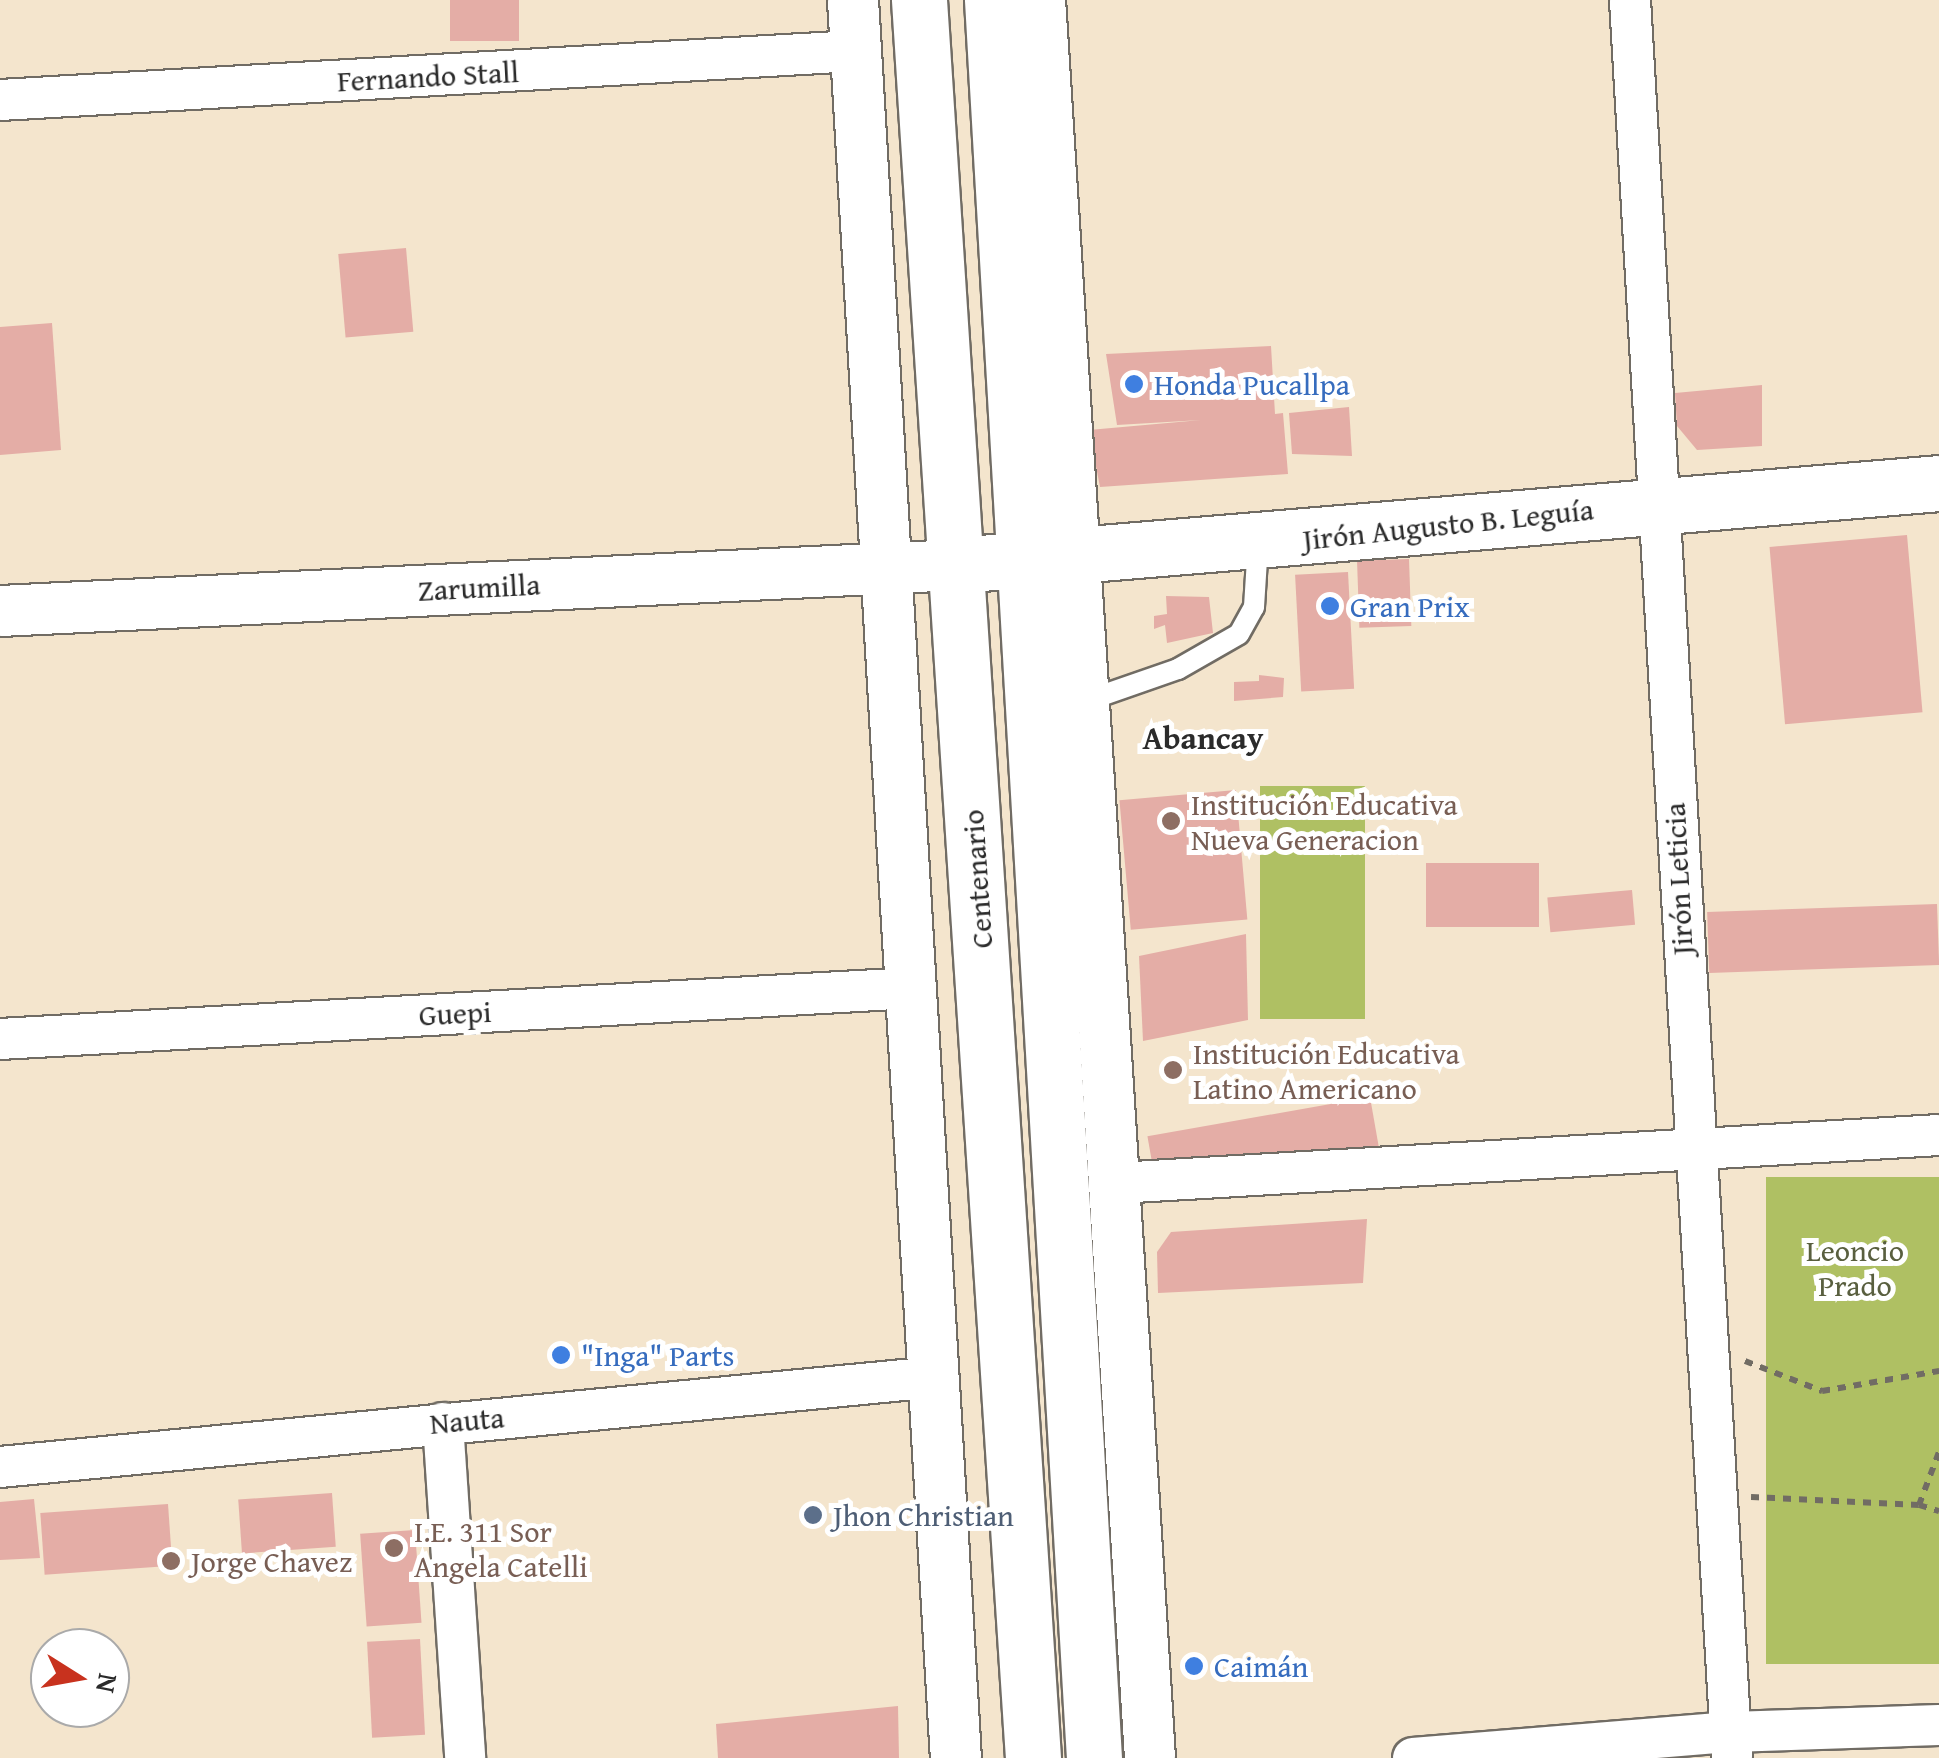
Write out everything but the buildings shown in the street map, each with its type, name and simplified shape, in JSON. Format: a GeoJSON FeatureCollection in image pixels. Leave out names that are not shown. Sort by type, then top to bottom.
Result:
{"type":"FeatureCollection","features":[{"type":"Feature","properties":{"kind":"main road","name":"Centenario"},"geometry":{"type":"LineString","coordinates":[[920,0],[1032,1758]]}},
{"type":"Feature","properties":{"kind":"main road","name":"Centenario"},"geometry":{"type":"LineString","coordinates":[[992,0],[1094,1758]]}},
{"type":"Feature","properties":{"kind":"main road","name":"Jirón Augusto B. Leguía"},"geometry":{"type":"LineString","coordinates":[[958,565],[1258,543],[1658,504],[1939,483]]}},
{"type":"Feature","properties":{"kind":"street"},"geometry":{"type":"LineString","coordinates":[[853,0],[956,1758]]}},
{"type":"Feature","properties":{"kind":"street"},"geometry":{"type":"LineString","coordinates":[[1040,0],[1150,1758]]}},
{"type":"Feature","properties":{"kind":"street","name":"Jirón Leticia"},"geometry":{"type":"LineString","coordinates":[[1630,0],[1692,1149],[1731,1745]]}},
{"type":"Feature","properties":{"kind":"street","name":"Fernando Stall"},"geometry":{"type":"LineString","coordinates":[[0,100],[856,51]]}},
{"type":"Feature","properties":{"kind":"street","name":"Zarumilla"},"geometry":{"type":"LineString","coordinates":[[0,611],[958,565]]}},
{"type":"Feature","properties":{"kind":"street","name":"Guepi"},"geometry":{"type":"LineString","coordinates":[[0,1039],[911,988]]}},
{"type":"Feature","properties":{"kind":"street"},"geometry":{"type":"LineString","coordinates":[[1117,1183],[1939,1135]]}},
{"type":"Feature","properties":{"kind":"street","name":"Nauta"},"geometry":{"type":"LineString","coordinates":[[0,1467],[934,1377]]}},
{"type":"Feature","properties":{"kind":"street"},"geometry":{"type":"LineString","coordinates":[[443,1423],[466,1758]]}},
{"type":"Feature","properties":{"kind":"street"},"geometry":{"type":"LineString","coordinates":[[1413,1758],[1731,1745],[1939,1725]]}},
{"type":"Feature","properties":{"kind":"lane"},"geometry":{"type":"LineString","coordinates":[[1086,702],[1178,668],[1239,634],[1254,608],[1258,543]]}},
{"type":"Feature","properties":{"kind":"path"},"geometry":{"type":"LineString","coordinates":[[1706,1350],[1822,1391],[1939,1372]]}},
{"type":"Feature","properties":{"kind":"path"},"geometry":{"type":"LineString","coordinates":[[1919,1505],[1939,1452]]}},
{"type":"Feature","properties":{"kind":"path"},"geometry":{"type":"LineString","coordinates":[[1715,1495],[1919,1505],[1939,1512]]}},
{"type":"Feature","properties":{"kind":"green space"},"geometry":{"type":"Polygon","coordinates":[[[1260,786],[1365,786],[1365,1019],[1260,1019],[1260,786]]]}},
{"type":"Feature","properties":{"kind":"green space","name":"Leoncio Prado"},"geometry":{"type":"Polygon","coordinates":[[[1766,1177],[1939,1177],[1939,1664],[1766,1664],[1766,1177]]]}},
{"type":"Feature","properties":{"kind":"place","name":"Honda Pucallpa"},"geometry":{"type":"Point","coordinates":[1134,384]}},
{"type":"Feature","properties":{"kind":"place","name":"Gran Prix"},"geometry":{"type":"Point","coordinates":[1330,606]}},
{"type":"Feature","properties":{"kind":"place","name":"Institución Educativa Nueva Generacion"},"geometry":{"type":"Point","coordinates":[1171,821]}},
{"type":"Feature","properties":{"kind":"place","name":"Institución Educativa Latino Americano"},"geometry":{"type":"Point","coordinates":[1173,1070]}},
{"type":"Feature","properties":{"kind":"place","name":"\"Inga\" Parts"},"geometry":{"type":"Point","coordinates":[561,1355]}},
{"type":"Feature","properties":{"kind":"place","name":"Jhon Christian"},"geometry":{"type":"Point","coordinates":[813,1515]}},
{"type":"Feature","properties":{"kind":"place","name":"I.E. 311 Sor Angela Catelli"},"geometry":{"type":"Point","coordinates":[394,1548]}},
{"type":"Feature","properties":{"kind":"place","name":"Jorge Chavez"},"geometry":{"type":"Point","coordinates":[171,1561]}},
{"type":"Feature","properties":{"kind":"place","name":"Caimán"},"geometry":{"type":"Point","coordinates":[1194,1666]}},
{"type":"Feature","properties":{"kind":"district","name":"Abancay"},"geometry":{"type":"Point","coordinates":[1203,738]}}]}
